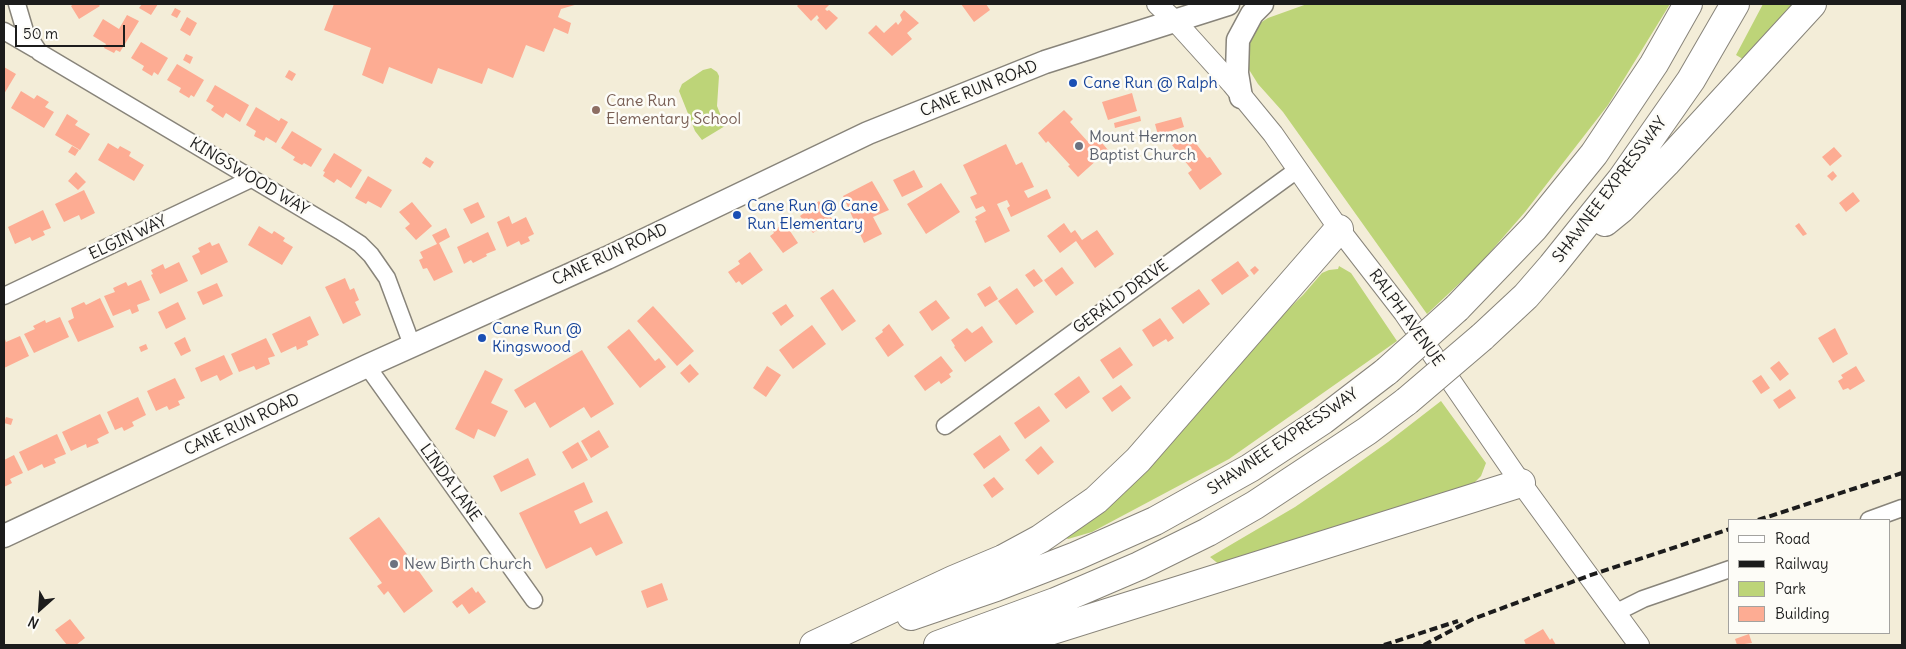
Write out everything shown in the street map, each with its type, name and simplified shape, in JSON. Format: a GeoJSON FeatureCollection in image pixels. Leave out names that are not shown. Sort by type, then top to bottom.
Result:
{"type":"FeatureCollection","features":[{"type":"Feature","properties":{"kind":"highway","name":"SHAWNEE EXPRESSWAY"},"geometry":{"type":"LineString","coordinates":[[814,645],[922,613],[1076,556],[1155,521],[1250,468],[1323,420],[1387,371],[1457,308],[1534,228],[1594,154],[1654,64],[1688,4]]}},
{"type":"Feature","properties":{"kind":"highway","name":"SHAWNEE EXPRESSWAY"},"geometry":{"type":"LineString","coordinates":[[938,645],[1055,602],[1139,566],[1208,532],[1255,505],[1367,431],[1407,402],[1526,296],[1552,266],[1646,146],[1691,80],[1735,4]]}},
{"type":"Feature","properties":{"kind":"highway"},"geometry":{"type":"LineString","coordinates":[[1552,266],[1621,209],[1666,163],[1812,4]]}},
{"type":"Feature","properties":{"kind":"highway"},"geometry":{"type":"LineString","coordinates":[[814,645],[953,580],[1003,559],[1040,539],[1096,500],[1138,460],[1339,229]]}},
{"type":"Feature","properties":{"kind":"highway"},"geometry":{"type":"LineString","coordinates":[[995,645],[1027,638],[1265,562],[1521,484]]}},
{"type":"Feature","properties":{"kind":"main road","name":"CANE RUN ROAD"},"geometry":{"type":"LineString","coordinates":[[4,536],[412,345],[607,258],[868,133],[1045,62],[1228,4]]}},
{"type":"Feature","properties":{"kind":"main road"},"geometry":{"type":"LineString","coordinates":[[1241,96],[1237,73],[1238,40],[1252,14],[1262,4]]}},
{"type":"Feature","properties":{"kind":"street","name":"KINGSWOOD WAY"},"geometry":{"type":"LineString","coordinates":[[17,4],[25,31],[39,52]]}},
{"type":"Feature","properties":{"kind":"street","name":"RALPH AVENUE"},"geometry":{"type":"LineString","coordinates":[[1157,4],[1176,22],[1273,134],[1339,229],[1404,313],[1521,484],[1639,645]]}},
{"type":"Feature","properties":{"kind":"street","name":"KINGSWOOD WAY"},"geometry":{"type":"LineString","coordinates":[[4,31],[340,231],[371,255],[387,278],[412,345]]}},
{"type":"Feature","properties":{"kind":"street","name":"GERALD DRIVE"},"geometry":{"type":"LineString","coordinates":[[945,426],[1297,170]]}},
{"type":"Feature","properties":{"kind":"street","name":"ELGIN WAY"},"geometry":{"type":"LineString","coordinates":[[4,296],[251,179]]}},
{"type":"Feature","properties":{"kind":"street","name":"LINDA LANE"},"geometry":{"type":"LineString","coordinates":[[367,366],[534,600]]}},
{"type":"Feature","properties":{"kind":"street"},"geometry":{"type":"LineString","coordinates":[[1871,519],[1902,508]]}},
{"type":"Feature","properties":{"kind":"street"},"geometry":{"type":"LineString","coordinates":[[1615,613],[1643,599],[1728,570]]}},
{"type":"Feature","properties":{"kind":"green space"},"geometry":{"type":"Polygon","coordinates":[[[1307,4],[1670,4],[1608,105],[1525,212],[1479,265],[1427,314],[1283,112],[1258,84],[1248,68],[1247,48],[1260,23],[1268,18],[1307,4]]]}},
{"type":"Feature","properties":{"kind":"green space"},"geometry":{"type":"Polygon","coordinates":[[[1763,4],[1803,4],[1748,62],[1736,55],[1763,4]]]}},
{"type":"Feature","properties":{"kind":"green space"},"geometry":{"type":"Polygon","coordinates":[[[711,68],[719,76],[717,106],[725,126],[702,140],[695,131],[679,91],[682,84],[703,70],[711,68]]]}},
{"type":"Feature","properties":{"kind":"green space"},"geometry":{"type":"Polygon","coordinates":[[[1339,266],[1351,273],[1397,341],[1229,459],[1092,532],[1066,538],[1303,295],[1322,273],[1338,269],[1339,266]]]}},
{"type":"Feature","properties":{"kind":"green space"},"geometry":{"type":"Polygon","coordinates":[[[1441,401],[1486,463],[1481,476],[1470,487],[1221,566],[1210,557],[1295,507],[1388,442],[1441,401]]]}},
{"type":"Feature","properties":{"kind":"building"},"geometry":{"type":"Polygon","coordinates":[[[74,4],[98,4],[100,6],[79,19],[71,6],[74,4]]]}},
{"type":"Feature","properties":{"kind":"building"},"geometry":{"type":"Polygon","coordinates":[[[142,4],[158,4],[151,15],[139,8],[142,4]]]}},
{"type":"Feature","properties":{"kind":"building"},"geometry":{"type":"Polygon","coordinates":[[[334,4],[578,4],[561,9],[558,17],[571,23],[568,34],[554,28],[544,52],[526,45],[513,78],[488,68],[482,84],[438,68],[432,84],[389,67],[383,84],[362,75],[371,48],[324,30],[334,4]]]}},
{"type":"Feature","properties":{"kind":"building"},"geometry":{"type":"Polygon","coordinates":[[[799,4],[830,4],[825,9],[838,18],[826,30],[817,20],[819,18],[817,15],[811,21],[797,6],[799,4]]]}},
{"type":"Feature","properties":{"kind":"building"},"geometry":{"type":"Polygon","coordinates":[[[961,4],[986,4],[990,10],[974,22],[961,4]]]}},
{"type":"Feature","properties":{"kind":"building"},"geometry":{"type":"Polygon","coordinates":[[[175,8],[181,11],[177,18],[171,15],[175,8]]]}},
{"type":"Feature","properties":{"kind":"building"},"geometry":{"type":"Polygon","coordinates":[[[904,10],[919,23],[907,33],[912,39],[892,56],[868,33],[876,25],[884,33],[896,22],[898,25],[902,20],[900,15],[904,10]]]}},
{"type":"Feature","properties":{"kind":"building"},"geometry":{"type":"Polygon","coordinates":[[[127,15],[139,21],[120,52],[116,50],[114,53],[104,48],[106,44],[93,36],[103,19],[119,29],[127,15]]]}},
{"type":"Feature","properties":{"kind":"building"},"geometry":{"type":"Polygon","coordinates":[[[187,17],[197,23],[190,36],[180,30],[187,17]]]}},
{"type":"Feature","properties":{"kind":"building"},"geometry":{"type":"Polygon","coordinates":[[[141,42],[168,58],[158,75],[154,72],[152,76],[142,70],[144,66],[131,58],[141,42]]]}},
{"type":"Feature","properties":{"kind":"building"},"geometry":{"type":"Polygon","coordinates":[[[186,54],[193,57],[190,64],[183,60],[186,54]]]}},
{"type":"Feature","properties":{"kind":"building"},"geometry":{"type":"Polygon","coordinates":[[[177,64],[204,80],[194,97],[191,95],[189,98],[179,92],[181,88],[167,80],[177,64]]]}},
{"type":"Feature","properties":{"kind":"building"},"geometry":{"type":"Polygon","coordinates":[[[4,67],[16,74],[4,94],[4,67]]]}},
{"type":"Feature","properties":{"kind":"building"},"geometry":{"type":"Polygon","coordinates":[[[289,70],[296,74],[292,81],[285,77],[289,70]]]}},
{"type":"Feature","properties":{"kind":"building"},"geometry":{"type":"Polygon","coordinates":[[[215,85],[249,105],[240,122],[226,113],[223,118],[211,110],[214,106],[206,101],[215,85]]]}},
{"type":"Feature","properties":{"kind":"building"},"geometry":{"type":"Polygon","coordinates":[[[21,91],[34,99],[37,95],[49,102],[45,107],[54,112],[44,128],[11,108],[21,91]]]}},
{"type":"Feature","properties":{"kind":"building"},"geometry":{"type":"Polygon","coordinates":[[[1132,93],[1137,111],[1108,120],[1102,102],[1132,93]]]}},
{"type":"Feature","properties":{"kind":"building"},"geometry":{"type":"Polygon","coordinates":[[[256,107],[279,121],[281,118],[288,122],[276,143],[266,137],[264,141],[254,136],[256,131],[246,125],[256,107]]]}},
{"type":"Feature","properties":{"kind":"building","name":"Mount Hermon Baptist Church"},"geometry":{"type":"Polygon","coordinates":[[[1064,110],[1073,119],[1070,122],[1089,143],[1097,137],[1108,150],[1078,177],[1068,166],[1070,165],[1038,133],[1064,110]]]}},
{"type":"Feature","properties":{"kind":"building"},"geometry":{"type":"Polygon","coordinates":[[[67,114],[78,121],[75,125],[90,134],[80,150],[55,135],[67,114]]]}},
{"type":"Feature","properties":{"kind":"building"},"geometry":{"type":"Polygon","coordinates":[[[1140,116],[1141,121],[1115,128],[1114,123],[1140,116]]]}},
{"type":"Feature","properties":{"kind":"building"},"geometry":{"type":"Polygon","coordinates":[[[1181,117],[1184,127],[1158,135],[1155,124],[1181,117]]]}},
{"type":"Feature","properties":{"kind":"building"},"geometry":{"type":"Polygon","coordinates":[[[292,131],[322,149],[311,167],[293,160],[295,157],[281,148],[292,131]]]}},
{"type":"Feature","properties":{"kind":"building"},"geometry":{"type":"Polygon","coordinates":[[[1188,133],[1207,158],[1210,157],[1222,174],[1200,190],[1188,173],[1192,170],[1172,145],[1188,133]]]}},
{"type":"Feature","properties":{"kind":"building"},"geometry":{"type":"Polygon","coordinates":[[[108,143],[118,149],[120,146],[131,152],[129,156],[144,165],[134,181],[98,160],[108,143]]]}},
{"type":"Feature","properties":{"kind":"building"},"geometry":{"type":"Polygon","coordinates":[[[1006,144],[1016,165],[1022,162],[1034,187],[1024,191],[1028,198],[1047,189],[1051,198],[1011,217],[1007,208],[1010,206],[1007,200],[997,204],[1010,231],[985,243],[975,217],[986,211],[983,206],[976,209],[970,197],[977,194],[963,165],[1006,144]]]}},
{"type":"Feature","properties":{"kind":"building"},"geometry":{"type":"Polygon","coordinates":[[[72,146],[79,150],[75,156],[68,152],[72,146]]]}},
{"type":"Feature","properties":{"kind":"building"},"geometry":{"type":"Polygon","coordinates":[[[1834,147],[1842,156],[1830,166],[1822,157],[1834,147]]]}},
{"type":"Feature","properties":{"kind":"building"},"geometry":{"type":"Polygon","coordinates":[[[334,153],[362,170],[351,188],[337,179],[334,183],[323,176],[325,172],[323,171],[334,153]]]}},
{"type":"Feature","properties":{"kind":"building"},"geometry":{"type":"Polygon","coordinates":[[[426,157],[434,162],[430,168],[422,163],[426,157]]]}},
{"type":"Feature","properties":{"kind":"building"},"geometry":{"type":"Polygon","coordinates":[[[914,170],[923,187],[902,197],[893,180],[914,170]]]}},
{"type":"Feature","properties":{"kind":"building"},"geometry":{"type":"Polygon","coordinates":[[[1833,171],[1837,176],[1832,181],[1827,176],[1833,171]]]}},
{"type":"Feature","properties":{"kind":"building"},"geometry":{"type":"Polygon","coordinates":[[[76,172],[86,182],[78,190],[68,181],[76,172]]]}},
{"type":"Feature","properties":{"kind":"building"},"geometry":{"type":"Polygon","coordinates":[[[368,176],[392,190],[381,208],[368,201],[366,204],[355,198],[368,176]]]}},
{"type":"Feature","properties":{"kind":"building"},"geometry":{"type":"Polygon","coordinates":[[[872,181],[889,210],[873,217],[882,234],[864,243],[843,196],[872,181]]]}},
{"type":"Feature","properties":{"kind":"building"},"geometry":{"type":"Polygon","coordinates":[[[941,183],[960,212],[926,234],[907,204],[941,183]]]}},
{"type":"Feature","properties":{"kind":"building"},"geometry":{"type":"Polygon","coordinates":[[[84,190],[95,213],[81,220],[79,215],[64,222],[55,204],[84,190]]]}},
{"type":"Feature","properties":{"kind":"building"},"geometry":{"type":"Polygon","coordinates":[[[1853,192],[1860,201],[1846,212],[1839,203],[1853,192]]]}},
{"type":"Feature","properties":{"kind":"building"},"geometry":{"type":"Polygon","coordinates":[[[819,201],[832,219],[813,233],[800,216],[819,201]]]}},
{"type":"Feature","properties":{"kind":"building"},"geometry":{"type":"Polygon","coordinates":[[[412,202],[432,226],[416,240],[405,228],[410,224],[399,212],[412,202]]]}},
{"type":"Feature","properties":{"kind":"building"},"geometry":{"type":"Polygon","coordinates":[[[478,202],[485,217],[471,224],[463,209],[478,202]]]}},
{"type":"Feature","properties":{"kind":"building"},"geometry":{"type":"Polygon","coordinates":[[[43,210],[51,228],[43,231],[45,235],[32,241],[30,237],[15,244],[8,227],[43,210]]]}},
{"type":"Feature","properties":{"kind":"building"},"geometry":{"type":"Polygon","coordinates":[[[509,216],[512,224],[526,217],[534,234],[528,237],[530,241],[521,245],[519,241],[507,247],[497,222],[509,216]]]}},
{"type":"Feature","properties":{"kind":"building"},"geometry":{"type":"Polygon","coordinates":[[[1064,223],[1071,233],[1075,230],[1082,240],[1097,230],[1114,254],[1095,268],[1076,241],[1060,253],[1047,236],[1064,223]]]}},
{"type":"Feature","properties":{"kind":"building"},"geometry":{"type":"Polygon","coordinates":[[[1799,223],[1807,234],[1803,236],[1795,226],[1799,223]]]}},
{"type":"Feature","properties":{"kind":"building"},"geometry":{"type":"Polygon","coordinates":[[[786,225],[798,243],[783,253],[770,236],[780,226],[781,228],[786,225]]]}},
{"type":"Feature","properties":{"kind":"building"},"geometry":{"type":"Polygon","coordinates":[[[259,226],[272,234],[274,231],[285,238],[283,241],[293,247],[282,265],[248,245],[259,226]]]}},
{"type":"Feature","properties":{"kind":"building"},"geometry":{"type":"Polygon","coordinates":[[[446,228],[450,237],[439,243],[453,272],[434,281],[427,268],[423,269],[419,260],[423,258],[420,252],[437,244],[432,235],[446,228]]]}},
{"type":"Feature","properties":{"kind":"building"},"geometry":{"type":"Polygon","coordinates":[[[488,232],[496,250],[473,263],[471,260],[464,264],[457,247],[488,232]]]}},
{"type":"Feature","properties":{"kind":"building"},"geometry":{"type":"Polygon","coordinates":[[[210,242],[212,246],[219,243],[228,262],[201,275],[192,256],[200,252],[198,248],[210,242]]]}},
{"type":"Feature","properties":{"kind":"building"},"geometry":{"type":"Polygon","coordinates":[[[750,252],[763,270],[742,285],[739,281],[736,283],[728,272],[740,264],[738,261],[750,252]]]}},
{"type":"Feature","properties":{"kind":"building"},"geometry":{"type":"Polygon","coordinates":[[[1238,261],[1249,276],[1222,295],[1211,280],[1238,261]]]}},
{"type":"Feature","properties":{"kind":"building"},"geometry":{"type":"Polygon","coordinates":[[[179,262],[188,281],[160,294],[151,275],[153,274],[151,270],[163,264],[165,269],[179,262]]]}},
{"type":"Feature","properties":{"kind":"building"},"geometry":{"type":"Polygon","coordinates":[[[1255,266],[1259,270],[1254,275],[1250,270],[1255,266]]]}},
{"type":"Feature","properties":{"kind":"building"},"geometry":{"type":"Polygon","coordinates":[[[1062,267],[1074,283],[1056,296],[1044,280],[1062,267]]]}},
{"type":"Feature","properties":{"kind":"building"},"geometry":{"type":"Polygon","coordinates":[[[1034,269],[1043,281],[1034,287],[1025,275],[1034,269]]]}},
{"type":"Feature","properties":{"kind":"building"},"geometry":{"type":"Polygon","coordinates":[[[345,278],[350,290],[354,288],[359,300],[355,302],[361,315],[343,324],[325,287],[345,278]]]}},
{"type":"Feature","properties":{"kind":"building"},"geometry":{"type":"Polygon","coordinates":[[[141,280],[150,300],[137,305],[139,311],[132,314],[130,309],[113,316],[104,296],[115,292],[113,288],[126,282],[128,286],[141,280]]]}},
{"type":"Feature","properties":{"kind":"building"},"geometry":{"type":"Polygon","coordinates":[[[217,283],[223,296],[203,305],[197,292],[217,283]]]}},
{"type":"Feature","properties":{"kind":"building"},"geometry":{"type":"Polygon","coordinates":[[[990,286],[998,299],[985,307],[977,294],[990,286]]]}},
{"type":"Feature","properties":{"kind":"building"},"geometry":{"type":"Polygon","coordinates":[[[1017,288],[1034,312],[1016,325],[998,301],[1017,288]]]}},
{"type":"Feature","properties":{"kind":"building"},"geometry":{"type":"Polygon","coordinates":[[[833,289],[856,321],[842,331],[820,298],[833,289]]]}},
{"type":"Feature","properties":{"kind":"building"},"geometry":{"type":"Polygon","coordinates":[[[1199,289],[1210,304],[1183,324],[1171,308],[1199,289]]]}},
{"type":"Feature","properties":{"kind":"building"},"geometry":{"type":"Polygon","coordinates":[[[100,298],[114,327],[78,342],[68,321],[74,318],[71,308],[84,302],[86,305],[100,298]]]}},
{"type":"Feature","properties":{"kind":"building"},"geometry":{"type":"Polygon","coordinates":[[[936,300],[950,318],[932,331],[919,312],[936,300]]]}},
{"type":"Feature","properties":{"kind":"building"},"geometry":{"type":"Polygon","coordinates":[[[178,302],[186,319],[166,329],[158,312],[178,302]]]}},
{"type":"Feature","properties":{"kind":"building"},"geometry":{"type":"Polygon","coordinates":[[[786,304],[794,316],[781,326],[772,313],[786,304]]]}},
{"type":"Feature","properties":{"kind":"building"},"geometry":{"type":"Polygon","coordinates":[[[653,306],[694,351],[677,366],[637,321],[653,306]]]}},
{"type":"Feature","properties":{"kind":"building"},"geometry":{"type":"Polygon","coordinates":[[[310,316],[319,335],[307,341],[308,345],[297,350],[296,346],[281,353],[272,334],[310,316]]]}},
{"type":"Feature","properties":{"kind":"building"},"geometry":{"type":"Polygon","coordinates":[[[60,317],[69,337],[34,353],[24,334],[35,329],[33,326],[45,320],[46,323],[60,317]]]}},
{"type":"Feature","properties":{"kind":"building"},"geometry":{"type":"Polygon","coordinates":[[[1160,318],[1174,338],[1168,342],[1166,339],[1153,347],[1142,330],[1160,318]]]}},
{"type":"Feature","properties":{"kind":"building"},"geometry":{"type":"Polygon","coordinates":[[[889,324],[904,345],[888,357],[875,338],[889,324]]]}},
{"type":"Feature","properties":{"kind":"building"},"geometry":{"type":"Polygon","coordinates":[[[812,325],[826,344],[793,369],[779,350],[812,325]]]}},
{"type":"Feature","properties":{"kind":"building"},"geometry":{"type":"Polygon","coordinates":[[[982,326],[993,342],[965,362],[951,340],[967,328],[972,333],[982,326]]]}},
{"type":"Feature","properties":{"kind":"building"},"geometry":{"type":"Polygon","coordinates":[[[1835,328],[1848,354],[1833,363],[1818,338],[1835,328]]]}},
{"type":"Feature","properties":{"kind":"building"},"geometry":{"type":"Polygon","coordinates":[[[629,329],[655,361],[659,358],[666,367],[640,388],[607,347],[629,329]]]}},
{"type":"Feature","properties":{"kind":"building"},"geometry":{"type":"Polygon","coordinates":[[[4,336],[6,342],[20,336],[29,356],[4,368],[4,336]]]}},
{"type":"Feature","properties":{"kind":"building"},"geometry":{"type":"Polygon","coordinates":[[[185,337],[191,351],[181,356],[174,343],[185,337]]]}},
{"type":"Feature","properties":{"kind":"building"},"geometry":{"type":"Polygon","coordinates":[[[266,338],[275,356],[268,358],[270,364],[256,370],[254,366],[239,372],[231,354],[266,338]]]}},
{"type":"Feature","properties":{"kind":"building"},"geometry":{"type":"Polygon","coordinates":[[[146,344],[148,349],[141,352],[139,347],[146,344]]]}},
{"type":"Feature","properties":{"kind":"building"},"geometry":{"type":"Polygon","coordinates":[[[1120,347],[1133,365],[1113,379],[1100,360],[1120,347]]]}},
{"type":"Feature","properties":{"kind":"building"},"geometry":{"type":"Polygon","coordinates":[[[582,350],[614,404],[591,418],[584,407],[550,428],[535,402],[525,408],[514,390],[582,350]]]}},
{"type":"Feature","properties":{"kind":"building"},"geometry":{"type":"Polygon","coordinates":[[[224,355],[233,374],[220,381],[217,375],[201,382],[195,368],[224,355]]]}},
{"type":"Feature","properties":{"kind":"building"},"geometry":{"type":"Polygon","coordinates":[[[941,356],[953,371],[949,374],[951,377],[941,384],[939,381],[925,391],[914,376],[941,356]]]}},
{"type":"Feature","properties":{"kind":"building"},"geometry":{"type":"Polygon","coordinates":[[[1779,361],[1789,374],[1780,381],[1770,368],[1779,361]]]}},
{"type":"Feature","properties":{"kind":"building"},"geometry":{"type":"Polygon","coordinates":[[[690,364],[699,374],[689,383],[680,373],[690,364]]]}},
{"type":"Feature","properties":{"kind":"building"},"geometry":{"type":"Polygon","coordinates":[[[767,366],[781,375],[766,397],[753,388],[767,366]]]}},
{"type":"Feature","properties":{"kind":"building"},"geometry":{"type":"Polygon","coordinates":[[[1856,366],[1865,381],[1850,390],[1848,388],[1843,390],[1838,381],[1843,378],[1841,375],[1856,366]]]}},
{"type":"Feature","properties":{"kind":"building"},"geometry":{"type":"Polygon","coordinates":[[[485,370],[503,379],[491,403],[508,411],[495,437],[478,429],[474,439],[455,429],[485,370]]]}},
{"type":"Feature","properties":{"kind":"building"},"geometry":{"type":"Polygon","coordinates":[[[1761,375],[1770,388],[1761,394],[1752,381],[1761,375]]]}},
{"type":"Feature","properties":{"kind":"building"},"geometry":{"type":"Polygon","coordinates":[[[1079,376],[1090,392],[1066,409],[1054,394],[1079,376]]]}},
{"type":"Feature","properties":{"kind":"building"},"geometry":{"type":"Polygon","coordinates":[[[175,378],[185,398],[178,401],[180,405],[169,410],[167,406],[156,411],[147,391],[175,378]]]}},
{"type":"Feature","properties":{"kind":"building"},"geometry":{"type":"Polygon","coordinates":[[[1121,385],[1131,398],[1112,412],[1102,398],[1121,385]]]}},
{"type":"Feature","properties":{"kind":"building"},"geometry":{"type":"Polygon","coordinates":[[[1790,389],[1796,398],[1779,409],[1773,400],[1790,389]]]}},
{"type":"Feature","properties":{"kind":"building"},"geometry":{"type":"Polygon","coordinates":[[[138,397],[146,415],[132,422],[134,426],[124,431],[122,427],[115,430],[107,412],[138,397]]]}},
{"type":"Feature","properties":{"kind":"building"},"geometry":{"type":"Polygon","coordinates":[[[1039,406],[1050,421],[1025,439],[1014,423],[1039,406]]]}},
{"type":"Feature","properties":{"kind":"building"},"geometry":{"type":"Polygon","coordinates":[[[100,414],[109,433],[97,439],[99,443],[87,448],[86,444],[71,451],[62,432],[100,414]]]}},
{"type":"Feature","properties":{"kind":"building"},"geometry":{"type":"Polygon","coordinates":[[[6,417],[13,419],[11,425],[4,423],[6,417]]]}},
{"type":"Feature","properties":{"kind":"building"},"geometry":{"type":"Polygon","coordinates":[[[599,430],[609,447],[591,458],[581,441],[599,430]]]}},
{"type":"Feature","properties":{"kind":"building"},"geometry":{"type":"Polygon","coordinates":[[[57,434],[66,454],[54,459],[56,463],[44,468],[42,464],[28,471],[19,452],[57,434]]]}},
{"type":"Feature","properties":{"kind":"building"},"geometry":{"type":"Polygon","coordinates":[[[1000,435],[1010,450],[984,469],[973,454],[1000,435]]]}},
{"type":"Feature","properties":{"kind":"building"},"geometry":{"type":"Polygon","coordinates":[[[578,442],[588,460],[572,469],[562,452],[578,442]]]}},
{"type":"Feature","properties":{"kind":"building"},"geometry":{"type":"Polygon","coordinates":[[[1041,446],[1054,462],[1038,475],[1025,460],[1041,446]]]}},
{"type":"Feature","properties":{"kind":"building"},"geometry":{"type":"Polygon","coordinates":[[[14,455],[23,473],[10,479],[12,483],[4,487],[4,460],[14,455]]]}},
{"type":"Feature","properties":{"kind":"building"},"geometry":{"type":"Polygon","coordinates":[[[528,458],[536,475],[501,492],[493,476],[528,458]]]}},
{"type":"Feature","properties":{"kind":"building"},"geometry":{"type":"Polygon","coordinates":[[[994,477],[1004,489],[992,498],[983,485],[994,477]]]}},
{"type":"Feature","properties":{"kind":"building"},"geometry":{"type":"Polygon","coordinates":[[[584,482],[593,502],[574,511],[580,524],[607,511],[623,543],[596,556],[591,547],[546,569],[519,513],[584,482]]]}},
{"type":"Feature","properties":{"kind":"building","name":"New Birth Church"},"geometry":{"type":"Polygon","coordinates":[[[379,517],[412,561],[416,558],[422,567],[418,570],[433,591],[404,613],[388,591],[384,595],[377,586],[382,583],[349,538],[379,517]]]}},
{"type":"Feature","properties":{"kind":"building"},"geometry":{"type":"Polygon","coordinates":[[[662,583],[668,600],[647,608],[641,591],[662,583]]]}},
{"type":"Feature","properties":{"kind":"building"},"geometry":{"type":"Polygon","coordinates":[[[472,587],[476,593],[478,591],[486,602],[469,614],[462,604],[457,608],[452,602],[472,587]]]}},
{"type":"Feature","properties":{"kind":"building"},"geometry":{"type":"Polygon","coordinates":[[[70,619],[85,638],[76,645],[67,645],[55,630],[70,619]]]}},
{"type":"Feature","properties":{"kind":"building"},"geometry":{"type":"Polygon","coordinates":[[[1543,629],[1550,640],[1552,638],[1556,645],[1526,645],[1524,640],[1543,629]]]}},
{"type":"Feature","properties":{"kind":"building"},"geometry":{"type":"Polygon","coordinates":[[[1749,634],[1752,643],[1737,645],[1735,639],[1749,634]]]}},
{"type":"Feature","properties":{"kind":"railway"},"geometry":{"type":"LineString","coordinates":[[1761,519],[1902,473]]}},
{"type":"Feature","properties":{"kind":"railway"},"geometry":{"type":"LineString","coordinates":[[1424,645],[1473,619],[1588,576],[1728,530]]}},
{"type":"Feature","properties":{"kind":"railway"},"geometry":{"type":"LineString","coordinates":[[1384,645],[1458,621]]}},
{"type":"Feature","properties":{"kind":"place","name":"Cane Run @ Ralph"},"geometry":{"type":"Point","coordinates":[1073,83]}},
{"type":"Feature","properties":{"kind":"place","name":"Cane Run Elementary School"},"geometry":{"type":"Point","coordinates":[596,110]}},
{"type":"Feature","properties":{"kind":"place","name":"Mount Hermon Baptist Church"},"geometry":{"type":"Point","coordinates":[1079,146]}},
{"type":"Feature","properties":{"kind":"place","name":"Cane Run @ Cane Run Elementary"},"geometry":{"type":"Point","coordinates":[737,215]}},
{"type":"Feature","properties":{"kind":"place","name":"Cane Run @ Kingswood"},"geometry":{"type":"Point","coordinates":[482,338]}},
{"type":"Feature","properties":{"kind":"place","name":"New Birth Church"},"geometry":{"type":"Point","coordinates":[394,564]}}]}
